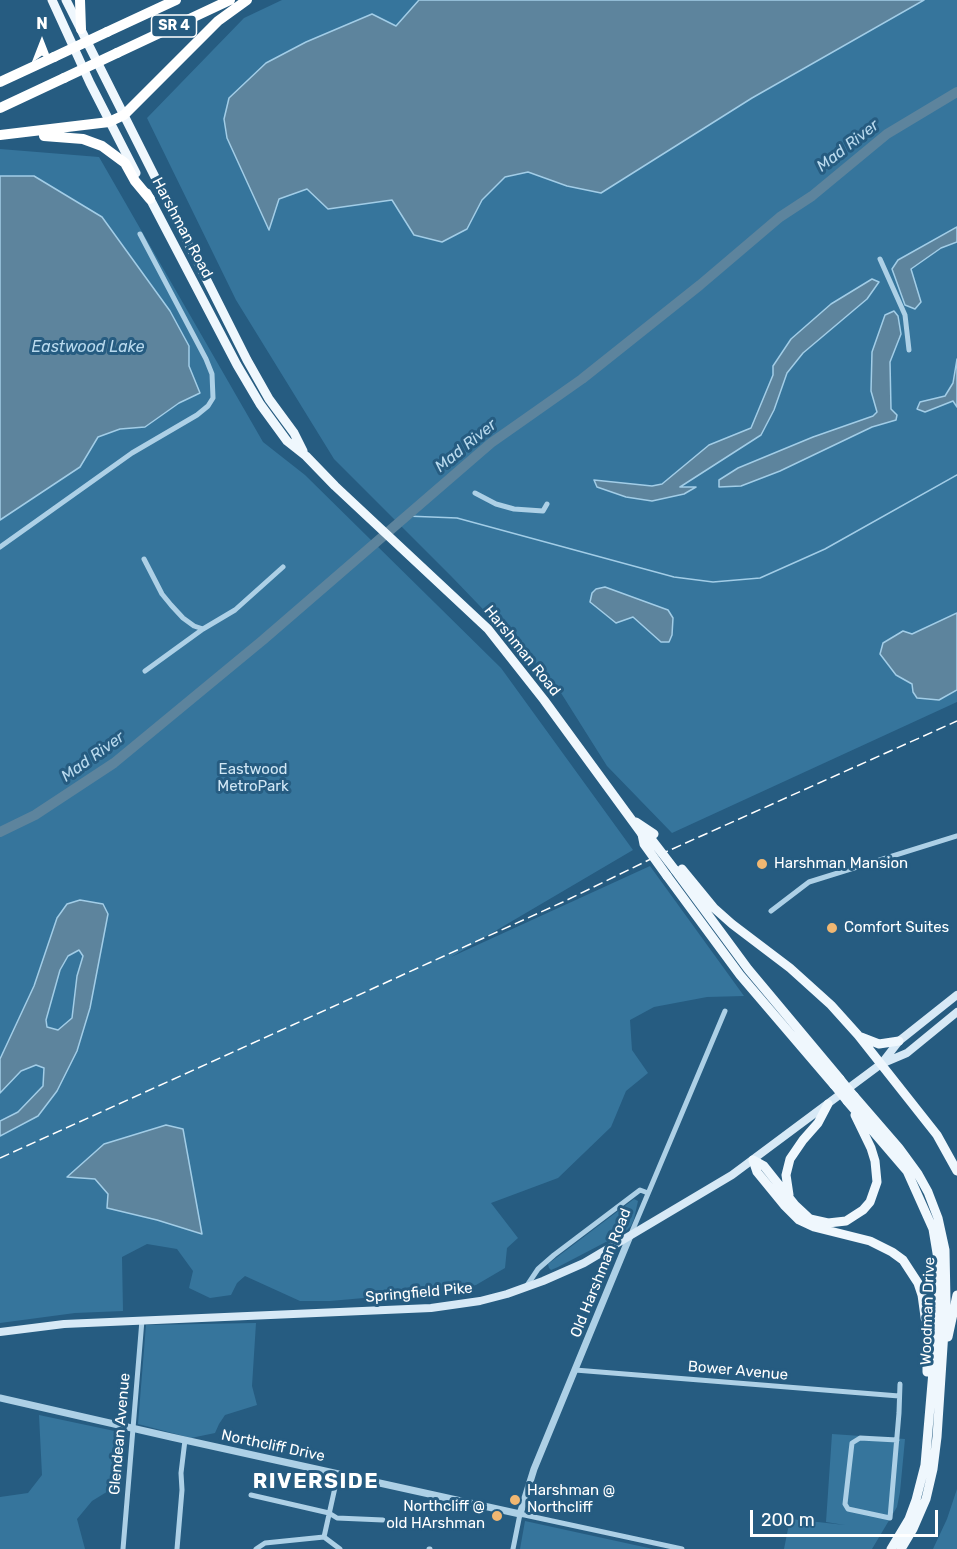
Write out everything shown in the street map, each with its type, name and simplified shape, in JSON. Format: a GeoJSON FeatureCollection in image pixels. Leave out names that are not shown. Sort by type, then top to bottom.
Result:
{"type":"FeatureCollection","features":[{"type":"Feature","properties":{"kind":"highway"},"geometry":{"type":"LineString","coordinates":[[80,0],[81,29]]}},
{"type":"Feature","properties":{"kind":"highway"},"geometry":{"type":"LineString","coordinates":[[142,16],[168,0]]}},
{"type":"Feature","properties":{"kind":"highway","name":"SR 4"},"geometry":{"type":"LineString","coordinates":[[0,82],[176,0]]}},
{"type":"Feature","properties":{"kind":"highway","name":"SR 4"},"geometry":{"type":"LineString","coordinates":[[0,108],[230,0]]}},
{"type":"Feature","properties":{"kind":"highway"},"geometry":{"type":"LineString","coordinates":[[2,135],[110,122],[124,115],[218,21],[247,0]]}},
{"type":"Feature","properties":{"kind":"highway"},"geometry":{"type":"LineString","coordinates":[[2,135],[64,136],[83,139],[102,146],[125,163],[135,181],[150,198]]}},
{"type":"Feature","properties":{"kind":"main road","name":"Harshman Road"},"geometry":{"type":"LineString","coordinates":[[52,0],[110,122],[237,365],[260,404],[287,441],[306,456],[493,635],[551,709],[642,834],[644,844],[675,872],[740,975],[837,1082],[851,1102]]}},
{"type":"Feature","properties":{"kind":"main road","name":"Harshman Road"},"geometry":{"type":"LineString","coordinates":[[66,0],[247,360],[269,399],[294,433],[306,456]]}},
{"type":"Feature","properties":{"kind":"main road"},"geometry":{"type":"LineString","coordinates":[[628,816],[654,834],[675,872],[714,908],[761,948],[790,968],[831,1005],[858,1035],[937,1135],[957,1171]]}},
{"type":"Feature","properties":{"kind":"main road","name":"Springfield Pike"},"geometry":{"type":"LineString","coordinates":[[881,1064],[899,1041],[957,995]]}},
{"type":"Feature","properties":{"kind":"main road","name":"Springfield Pike"},"geometry":{"type":"LineString","coordinates":[[0,1332],[64,1324],[431,1308],[480,1301],[526,1287],[584,1263],[722,1181],[881,1064],[907,1053],[957,1012]]}},
{"type":"Feature","properties":{"kind":"main road"},"geometry":{"type":"LineString","coordinates":[[858,1035],[879,1044],[899,1041]]}},
{"type":"Feature","properties":{"kind":"main road"},"geometry":{"type":"LineString","coordinates":[[753,1160],[764,1166],[795,1205],[810,1218],[837,1223],[855,1217],[870,1202],[877,1182],[875,1161],[851,1102]]}},
{"type":"Feature","properties":{"kind":"main road","name":"Woodman Drive"},"geometry":{"type":"LineString","coordinates":[[851,1102],[899,1148],[918,1174],[938,1218],[945,1250],[947,1275],[937,1437],[926,1499],[901,1549]]}},
{"type":"Feature","properties":{"kind":"main road","name":"Woodman Drive"},"geometry":{"type":"LineString","coordinates":[[851,1102],[907,1171],[933,1229],[937,1250],[939,1287],[928,1446],[916,1500],[909,1519],[891,1549]]}},
{"type":"Feature","properties":{"kind":"main road"},"geometry":{"type":"LineString","coordinates":[[795,1205],[786,1184],[787,1167],[794,1152],[818,1124],[828,1104]]}},
{"type":"Feature","properties":{"kind":"main road"},"geometry":{"type":"LineString","coordinates":[[753,1160],[757,1172],[799,1220],[814,1227],[851,1235],[880,1246],[903,1260],[911,1271],[922,1295],[927,1331],[928,1446]]}},
{"type":"Feature","properties":{"kind":"main road"},"geometry":{"type":"LineString","coordinates":[[940,1383],[957,1295]]}},
{"type":"Feature","properties":{"kind":"street"},"geometry":{"type":"LineString","coordinates":[[0,547],[132,453],[197,415],[208,406],[213,398],[212,374],[206,359],[140,234]]}},
{"type":"Feature","properties":{"kind":"street"},"geometry":{"type":"LineString","coordinates":[[880,259],[905,315],[909,350]]}},
{"type":"Feature","properties":{"kind":"street"},"geometry":{"type":"LineString","coordinates":[[475,493],[496,504],[514,509],[543,511],[547,504]]}},
{"type":"Feature","properties":{"kind":"street"},"geometry":{"type":"LineString","coordinates":[[144,559],[171,605],[183,618],[203,629]]}},
{"type":"Feature","properties":{"kind":"street"},"geometry":{"type":"LineString","coordinates":[[145,671],[203,629],[236,610],[283,567]]}},
{"type":"Feature","properties":{"kind":"street"},"geometry":{"type":"LineString","coordinates":[[771,912],[808,882],[957,836]]}},
{"type":"Feature","properties":{"kind":"street","name":"Old Harshman Road"},"geometry":{"type":"LineString","coordinates":[[513,1549],[520,1514],[534,1469],[725,1011]]}},
{"type":"Feature","properties":{"kind":"street"},"geometry":{"type":"LineString","coordinates":[[526,1287],[538,1269],[554,1255],[640,1190],[648,1193]]}},
{"type":"Feature","properties":{"kind":"street","name":"Glendean Avenue"},"geometry":{"type":"LineString","coordinates":[[123,1549],[142,1320]]}},
{"type":"Feature","properties":{"kind":"street","name":"Bower Avenue"},"geometry":{"type":"LineString","coordinates":[[575,1370],[899,1396]]}},
{"type":"Feature","properties":{"kind":"street"},"geometry":{"type":"LineString","coordinates":[[897,1440],[860,1438],[852,1443],[845,1504],[848,1509],[890,1518],[897,1440],[900,1384]]}},
{"type":"Feature","properties":{"kind":"street","name":"Northcliff Drive"},"geometry":{"type":"LineString","coordinates":[[0,1398],[682,1549]]}},
{"type":"Feature","properties":{"kind":"street"},"geometry":{"type":"LineString","coordinates":[[177,1549],[185,1440]]}},
{"type":"Feature","properties":{"kind":"street"},"geometry":{"type":"LineString","coordinates":[[324,1537],[338,1474]]}},
{"type":"Feature","properties":{"kind":"street"},"geometry":{"type":"LineString","coordinates":[[251,1495],[329,1513],[337,1518],[383,1520]]}},
{"type":"Feature","properties":{"kind":"street"},"geometry":{"type":"LineString","coordinates":[[256,1549],[265,1543],[324,1537],[340,1549]]}},
{"type":"Feature","properties":{"kind":"green space"},"geometry":{"type":"Polygon","coordinates":[[[282,0],[957,0],[957,702],[672,833],[607,766],[556,685],[334,459],[236,300],[147,118],[244,18],[282,0]]]}},
{"type":"Feature","properties":{"kind":"green space","name":"Eastwood MetroPark"},"geometry":{"type":"Polygon","coordinates":[[[0,149],[99,157],[263,442],[305,475],[501,668],[633,850],[451,957],[650,866],[744,996],[707,997],[654,1007],[630,1020],[632,1050],[648,1073],[626,1091],[611,1127],[558,1178],[491,1203],[518,1238],[507,1248],[505,1268],[476,1285],[435,1295],[300,1301],[245,1276],[237,1283],[231,1295],[210,1298],[189,1288],[193,1271],[177,1249],[147,1244],[122,1257],[123,1311],[75,1313],[0,1323],[0,149]]]}},
{"type":"Feature","properties":{"kind":"green space"},"geometry":{"type":"Polygon","coordinates":[[[634,1199],[638,1201],[634,1219],[625,1232],[558,1267],[551,1270],[549,1268],[548,1264],[634,1199]]]}},
{"type":"Feature","properties":{"kind":"green space"},"geometry":{"type":"Polygon","coordinates":[[[256,1323],[252,1386],[257,1405],[225,1415],[215,1433],[191,1438],[138,1424],[146,1325],[256,1323]]]}},
{"type":"Feature","properties":{"kind":"green space"},"geometry":{"type":"Polygon","coordinates":[[[39,1415],[124,1433],[118,1485],[92,1501],[77,1519],[85,1549],[0,1549],[0,1497],[28,1493],[42,1475],[39,1415]]]}},
{"type":"Feature","properties":{"kind":"green space"},"geometry":{"type":"Polygon","coordinates":[[[832,1434],[905,1439],[897,1507],[872,1549],[784,1549],[790,1519],[845,1525],[826,1522],[832,1434]]]}},
{"type":"Feature","properties":{"kind":"green space"},"geometry":{"type":"Polygon","coordinates":[[[957,1489],[957,1549],[933,1549],[947,1519],[957,1489]]]}},
{"type":"Feature","properties":{"kind":"green space"},"geometry":{"type":"Polygon","coordinates":[[[525,1521],[653,1549],[520,1549],[525,1521]]]}},
{"type":"Feature","properties":{"kind":"water"},"geometry":{"type":"Polygon","coordinates":[[[419,0],[924,0],[752,98],[601,193],[567,186],[528,172],[505,177],[482,200],[467,229],[442,242],[414,235],[392,200],[328,209],[307,189],[279,199],[269,230],[227,138],[224,119],[229,98],[266,63],[306,42],[372,14],[396,26],[419,0]]]}},
{"type":"Feature","properties":{"kind":"water","name":"Eastwood Lake"},"geometry":{"type":"Polygon","coordinates":[[[0,176],[34,176],[102,217],[170,311],[189,346],[189,366],[200,393],[179,403],[145,427],[120,429],[98,437],[80,467],[0,520],[0,176]]]}},
{"type":"Feature","properties":{"kind":"water"},"geometry":{"type":"Polygon","coordinates":[[[957,227],[957,242],[941,248],[911,269],[921,302],[915,309],[905,305],[892,269],[898,260],[957,227]]]}},
{"type":"Feature","properties":{"kind":"water"},"geometry":{"type":"Polygon","coordinates":[[[872,279],[879,282],[867,299],[803,353],[787,373],[774,410],[761,435],[680,487],[696,487],[684,494],[652,501],[626,497],[597,487],[594,480],[652,486],[662,484],[709,445],[751,428],[773,375],[773,366],[791,339],[831,304],[872,279]]]}},
{"type":"Feature","properties":{"kind":"water"},"geometry":{"type":"Polygon","coordinates":[[[894,311],[898,316],[901,334],[890,362],[891,409],[897,415],[896,420],[872,427],[780,471],[741,486],[719,487],[719,480],[738,468],[813,437],[873,416],[877,412],[871,391],[872,352],[885,315],[894,311]]]}},
{"type":"Feature","properties":{"kind":"water"},"geometry":{"type":"Polygon","coordinates":[[[957,359],[957,407],[953,401],[925,412],[917,409],[920,402],[945,396],[953,383],[957,359]]]}},
{"type":"Feature","properties":{"kind":"water"},"geometry":{"type":"Polygon","coordinates":[[[605,587],[668,610],[673,618],[672,635],[669,642],[661,642],[633,617],[616,623],[590,602],[592,593],[596,589],[605,587]]]}},
{"type":"Feature","properties":{"kind":"water"},"geometry":{"type":"Polygon","coordinates":[[[957,613],[957,690],[939,700],[917,698],[912,684],[896,675],[880,654],[883,643],[903,631],[912,634],[957,613]]]}},
{"type":"Feature","properties":{"kind":"water"},"geometry":{"type":"Polygon","coordinates":[[[80,900],[103,904],[108,914],[90,1008],[77,1051],[57,1091],[38,1116],[0,1136],[0,1121],[18,1112],[43,1086],[44,1068],[36,1065],[21,1071],[0,1093],[0,1059],[34,986],[57,918],[67,904],[80,900]],[[79,950],[68,956],[60,970],[46,1020],[47,1027],[58,1030],[72,1018],[77,976],[83,956],[79,950]]]}},
{"type":"Feature","properties":{"kind":"water"},"geometry":{"type":"Polygon","coordinates":[[[166,1125],[183,1129],[202,1234],[107,1208],[108,1194],[95,1179],[67,1177],[104,1144],[166,1125]]]}},
{"type":"Feature","properties":{"kind":"waterway","name":"Mad River"},"geometry":{"type":"LineString","coordinates":[[0,832],[35,815],[114,763],[263,640],[491,443],[582,379],[700,285],[780,217],[812,196],[887,134],[957,92]]}},
{"type":"Feature","properties":{"kind":"waterway"},"geometry":{"type":"LineString","coordinates":[[406,516],[457,518],[674,577],[713,582],[760,578],[825,549],[957,475]]}},
{"type":"Feature","properties":{"kind":"railway"},"geometry":{"type":"LineString","coordinates":[[0,1158],[563,902],[659,855],[957,721]]}},
{"type":"Feature","properties":{"kind":"place","name":"Harshman Mansion"},"geometry":{"type":"Point","coordinates":[762,864]}},
{"type":"Feature","properties":{"kind":"place","name":"Comfort Suites"},"geometry":{"type":"Point","coordinates":[832,928]}},
{"type":"Feature","properties":{"kind":"place","name":"Harshman @ Northcliff"},"geometry":{"type":"Point","coordinates":[515,1500]}},
{"type":"Feature","properties":{"kind":"place","name":"Northcliff @ old HArshman"},"geometry":{"type":"Point","coordinates":[497,1516]}},
{"type":"Feature","properties":{"kind":"district","name":"RIVERSIDE"},"geometry":{"type":"Point","coordinates":[316,1482]}}]}
